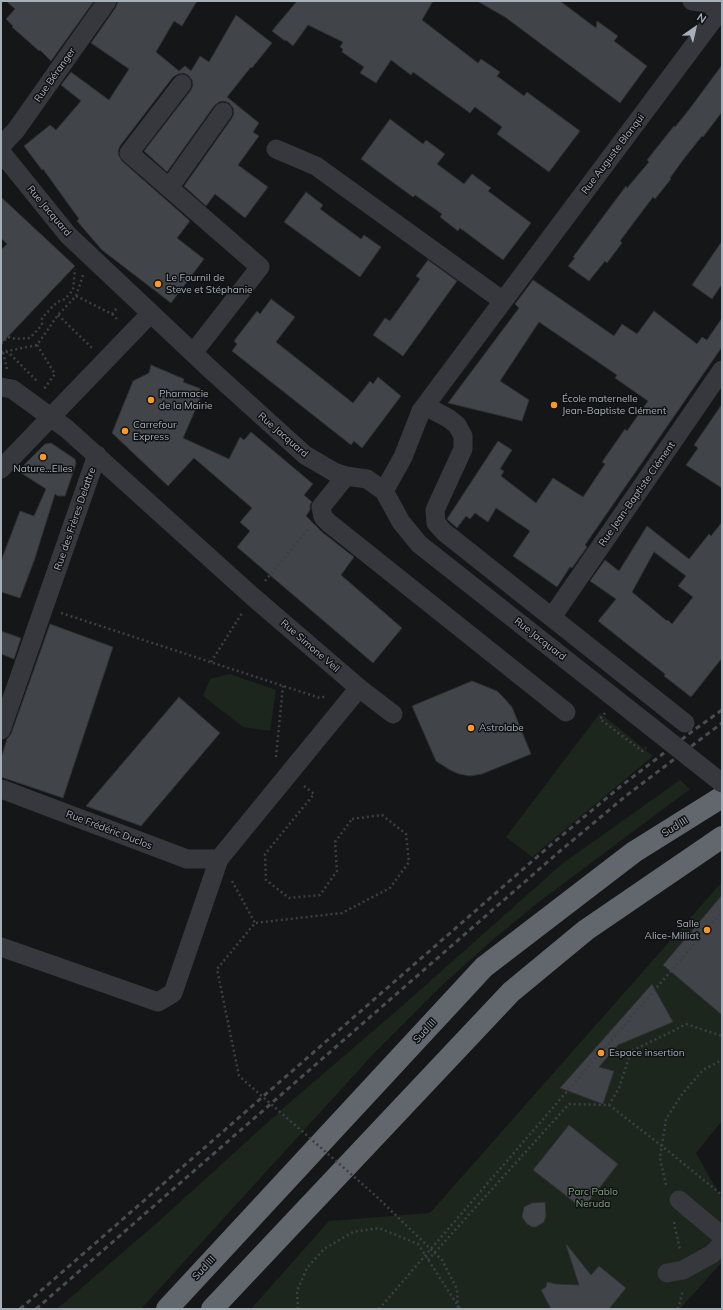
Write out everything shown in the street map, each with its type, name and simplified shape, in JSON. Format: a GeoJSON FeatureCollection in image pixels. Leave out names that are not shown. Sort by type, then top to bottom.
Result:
{"type":"FeatureCollection","features":[{"type":"Feature","properties":{"kind":"highway","name":"Sud III"},"geometry":{"type":"LineString","coordinates":[[166,1309],[484,967],[634,852],[722,797]]}},
{"type":"Feature","properties":{"kind":"highway"},"geometry":{"type":"LineString","coordinates":[[212,1309],[511,992],[586,930],[722,837]]}},
{"type":"Feature","properties":{"kind":"street","name":"Rue Béranger"},"geometry":{"type":"LineString","coordinates":[[1,146],[16,130],[107,1]]}},
{"type":"Feature","properties":{"kind":"street"},"geometry":{"type":"LineString","coordinates":[[692,1],[722,7]]}},
{"type":"Feature","properties":{"kind":"street","name":"Rue Auguste Blanqui"},"geometry":{"type":"LineString","coordinates":[[384,491],[403,457],[420,411],[722,7]]}},
{"type":"Feature","properties":{"kind":"street"},"geometry":{"type":"LineString","coordinates":[[182,84],[129,153],[260,267],[193,353]]}},
{"type":"Feature","properties":{"kind":"street"},"geometry":{"type":"LineString","coordinates":[[169,188],[223,112]]}},
{"type":"Feature","properties":{"kind":"street"},"geometry":{"type":"LineString","coordinates":[[276,149],[316,166],[503,301]]}},
{"type":"Feature","properties":{"kind":"street","name":"Rue Jacquard"},"geometry":{"type":"LineString","coordinates":[[1,152],[90,262],[131,294],[305,455],[334,472],[346,476],[367,479],[384,491],[401,522],[419,544],[722,783]]}},
{"type":"Feature","properties":{"kind":"street"},"geometry":{"type":"LineString","coordinates":[[1,470],[151,313]]}},
{"type":"Feature","properties":{"kind":"street","name":"Rue Jean-Baptiste Clément"},"geometry":{"type":"LineString","coordinates":[[552,617],[722,370]]}},
{"type":"Feature","properties":{"kind":"street","name":"Rue des Frères Delattre"},"geometry":{"type":"LineString","coordinates":[[1,730],[97,455],[67,429],[6,388]]}},
{"type":"Feature","properties":{"kind":"street"},"geometry":{"type":"LineString","coordinates":[[425,406],[448,418],[457,425],[463,436],[463,449],[435,510],[436,523],[444,532],[685,723]]}},
{"type":"Feature","properties":{"kind":"street","name":"Rue Simone Veil"},"geometry":{"type":"LineString","coordinates":[[97,455],[252,596],[359,688],[393,714]]}},
{"type":"Feature","properties":{"kind":"street"},"geometry":{"type":"LineString","coordinates":[[346,476],[321,507],[326,520],[566,712]]}},
{"type":"Feature","properties":{"kind":"street"},"geometry":{"type":"LineString","coordinates":[[1,947],[158,1002],[173,993],[219,859],[359,688]]}},
{"type":"Feature","properties":{"kind":"street","name":"Rue Frédéric Duclos"},"geometry":{"type":"LineString","coordinates":[[1,789],[187,860],[219,859]]}},
{"type":"Feature","properties":{"kind":"street"},"geometry":{"type":"LineString","coordinates":[[679,1200],[722,1236]]}},
{"type":"Feature","properties":{"kind":"street"},"geometry":{"type":"LineString","coordinates":[[675,1272],[712,1254],[722,1244]]}},
{"type":"Feature","properties":{"kind":"path"},"geometry":{"type":"LineString","coordinates":[[1,344],[8,337],[16,339],[30,338],[42,325],[42,318],[57,302],[65,299],[73,290],[75,266],[81,261],[90,262],[76,296],[58,315],[37,345],[2,352]]}},
{"type":"Feature","properties":{"kind":"path"},"geometry":{"type":"LineString","coordinates":[[76,296],[112,314],[131,294]]}},
{"type":"Feature","properties":{"kind":"path"},"geometry":{"type":"LineString","coordinates":[[58,315],[106,360]]}},
{"type":"Feature","properties":{"kind":"path"},"geometry":{"type":"LineString","coordinates":[[32,405],[55,374],[37,345]]}},
{"type":"Feature","properties":{"kind":"path"},"geometry":{"type":"LineString","coordinates":[[2,352],[6,388]]}},
{"type":"Feature","properties":{"kind":"path"},"geometry":{"type":"LineString","coordinates":[[2,352],[8,352],[49,393]]}},
{"type":"Feature","properties":{"kind":"path"},"geometry":{"type":"LineString","coordinates":[[211,662],[252,596],[322,512]]}},
{"type":"Feature","properties":{"kind":"path"},"geometry":{"type":"LineString","coordinates":[[44,608],[320,698],[359,688]]}},
{"type":"Feature","properties":{"kind":"path"},"geometry":{"type":"LineString","coordinates":[[284,686],[276,761],[289,774],[314,794],[265,854],[266,880],[288,898],[320,895],[337,871],[335,842],[352,819],[382,815],[406,834],[409,862],[390,888],[342,914],[255,923],[217,969],[238,1076],[376,1196],[442,1260],[456,1289],[459,1309]]}},
{"type":"Feature","properties":{"kind":"path"},"geometry":{"type":"LineString","coordinates":[[600,718],[642,751]]}},
{"type":"Feature","properties":{"kind":"path"},"geometry":{"type":"LineString","coordinates":[[231,880],[255,923]]}},
{"type":"Feature","properties":{"kind":"path"},"geometry":{"type":"LineString","coordinates":[[379,1309],[722,912]]}},
{"type":"Feature","properties":{"kind":"path"},"geometry":{"type":"LineString","coordinates":[[609,1105],[619,1088],[631,1051],[686,1024],[722,1036]]}},
{"type":"Feature","properties":{"kind":"path"},"geometry":{"type":"LineString","coordinates":[[666,1186],[660,1158],[666,1118],[683,1093],[703,1070],[722,1060]]}},
{"type":"Feature","properties":{"kind":"path"},"geometry":{"type":"LineString","coordinates":[[428,1260],[569,1104],[609,1105],[722,1195]]}},
{"type":"Feature","properties":{"kind":"path"},"geometry":{"type":"LineString","coordinates":[[674,1221],[675,1272],[685,1284],[678,1309]]}},
{"type":"Feature","properties":{"kind":"path"},"geometry":{"type":"LineString","coordinates":[[298,1309],[297,1291],[307,1268],[324,1249],[353,1232],[379,1228],[418,1244],[459,1309]]}},
{"type":"Feature","properties":{"kind":"green space"},"geometry":{"type":"Polygon","coordinates":[[[230,674],[276,690],[270,731],[243,727],[203,696],[210,679],[230,674]]]}},
{"type":"Feature","properties":{"kind":"green space"},"geometry":{"type":"Polygon","coordinates":[[[600,713],[653,756],[532,857],[506,837],[600,713]]]}},
{"type":"Feature","properties":{"kind":"green space"},"geometry":{"type":"Polygon","coordinates":[[[680,780],[690,789],[540,901],[496,937],[440,987],[377,1050],[141,1309],[57,1309],[158,1222],[288,1104],[401,1007],[562,864],[680,780]]]}},
{"type":"Feature","properties":{"kind":"green space","name":"Parc Pablo Neruda"},"geometry":{"type":"Polygon","coordinates":[[[722,882],[722,1121],[696,1153],[722,1199],[722,1262],[680,1309],[251,1309],[329,1221],[430,1213],[722,882]]]}},
{"type":"Feature","properties":{"kind":"building"},"geometry":{"type":"Polygon","coordinates":[[[6,1],[94,1],[51,61],[12,27],[13,26],[6,19],[15,9],[6,1]]]}},
{"type":"Feature","properties":{"kind":"building"},"geometry":{"type":"Polygon","coordinates":[[[118,1],[197,1],[182,26],[174,21],[156,52],[179,71],[185,66],[191,71],[200,56],[209,62],[236,15],[272,43],[227,97],[259,123],[253,132],[259,136],[238,165],[268,187],[245,218],[215,194],[206,206],[184,186],[232,118],[234,113],[233,108],[229,103],[224,101],[219,102],[214,106],[167,172],[144,151],[191,90],[193,85],[192,80],[188,75],[183,73],[173,77],[120,146],[118,151],[122,161],[190,221],[177,238],[204,259],[171,303],[102,250],[77,221],[79,219],[43,169],[42,170],[24,146],[50,125],[56,130],[81,101],[61,85],[71,72],[109,100],[129,69],[91,43],[116,7],[118,1]]]}},
{"type":"Feature","properties":{"kind":"building"},"geometry":{"type":"Polygon","coordinates":[[[297,1],[433,1],[422,20],[478,63],[481,59],[500,72],[497,76],[524,96],[527,92],[580,131],[549,172],[497,134],[502,127],[475,107],[470,113],[413,72],[411,75],[391,60],[376,83],[360,73],[364,67],[342,52],[343,49],[340,47],[343,42],[308,25],[293,46],[286,40],[285,41],[272,31],[297,1]]]}},
{"type":"Feature","properties":{"kind":"building"},"geometry":{"type":"Polygon","coordinates":[[[477,1],[560,1],[596,28],[597,21],[618,36],[614,41],[647,66],[620,103],[505,17],[477,1]]]}},
{"type":"Feature","properties":{"kind":"building"},"geometry":{"type":"Polygon","coordinates":[[[722,65],[722,112],[683,160],[670,178],[671,179],[655,199],[653,197],[620,241],[622,243],[607,263],[605,261],[589,281],[568,266],[575,258],[573,257],[626,186],[627,188],[649,162],[647,160],[688,111],[722,65]]]}},
{"type":"Feature","properties":{"kind":"building"},"geometry":{"type":"Polygon","coordinates":[[[390,119],[423,144],[426,140],[445,154],[437,164],[464,184],[472,174],[491,188],[488,191],[531,223],[503,260],[460,228],[458,231],[440,217],[442,214],[415,195],[413,197],[361,159],[390,119]]]}},
{"type":"Feature","properties":{"kind":"building"},"geometry":{"type":"Polygon","coordinates":[[[306,192],[323,205],[320,209],[361,239],[364,235],[381,247],[360,277],[284,222],[306,192]]]}},
{"type":"Feature","properties":{"kind":"building"},"geometry":{"type":"Polygon","coordinates":[[[1,197],[75,266],[1,344],[1,250],[7,244],[1,238],[1,197]]]}},
{"type":"Feature","properties":{"kind":"building"},"geometry":{"type":"Polygon","coordinates":[[[722,241],[722,284],[712,299],[692,285],[722,241]]]}},
{"type":"Feature","properties":{"kind":"building"},"geometry":{"type":"Polygon","coordinates":[[[428,260],[457,281],[403,356],[373,335],[385,318],[390,321],[420,279],[416,276],[428,260]]]}},
{"type":"Feature","properties":{"kind":"building"},"geometry":{"type":"Polygon","coordinates":[[[533,280],[614,336],[622,324],[637,334],[654,311],[697,344],[702,337],[707,340],[722,318],[722,347],[585,545],[587,547],[572,568],[570,567],[557,587],[513,556],[530,531],[496,508],[488,522],[475,513],[470,519],[466,516],[457,528],[447,519],[498,441],[512,450],[500,469],[504,471],[501,476],[536,503],[553,478],[583,497],[605,464],[602,462],[625,429],[627,431],[648,401],[615,378],[617,375],[539,322],[500,381],[529,400],[522,421],[448,403],[519,308],[515,304],[533,280]]]}},
{"type":"Feature","properties":{"kind":"building"},"geometry":{"type":"Polygon","coordinates":[[[271,299],[295,317],[276,342],[353,403],[370,381],[373,384],[378,377],[401,396],[362,448],[354,441],[351,445],[232,351],[237,344],[234,341],[257,311],[260,314],[271,299]]]}},
{"type":"Feature","properties":{"kind":"building"},"geometry":{"type":"Polygon","coordinates":[[[151,365],[184,379],[183,382],[204,390],[183,438],[229,459],[240,437],[244,440],[251,432],[313,484],[304,495],[312,502],[310,505],[310,510],[306,516],[322,532],[354,557],[341,575],[402,628],[373,663],[237,547],[250,531],[240,522],[252,508],[194,458],[168,486],[112,433],[133,381],[149,373],[151,365]]]}},
{"type":"Feature","properties":{"kind":"building"},"geometry":{"type":"Polygon","coordinates":[[[722,404],[722,488],[686,465],[698,448],[694,445],[722,404]]]}},
{"type":"Feature","properties":{"kind":"building"},"geometry":{"type":"Polygon","coordinates":[[[51,443],[75,459],[76,464],[65,496],[58,496],[55,494],[34,561],[20,598],[1,592],[1,561],[20,511],[34,516],[46,489],[18,471],[45,444],[51,443]]]}},
{"type":"Feature","properties":{"kind":"building"},"geometry":{"type":"Polygon","coordinates":[[[722,522],[722,658],[691,697],[664,676],[665,674],[598,621],[616,599],[590,581],[605,560],[619,571],[647,526],[689,559],[709,534],[711,536],[722,522]],[[654,552],[632,592],[672,624],[693,597],[678,586],[686,576],[654,552]]]}},
{"type":"Feature","properties":{"kind":"building"},"geometry":{"type":"Polygon","coordinates":[[[50,624],[113,647],[63,798],[1,777],[1,758],[7,739],[11,734],[50,624]]]}},
{"type":"Feature","properties":{"kind":"building"},"geometry":{"type":"Polygon","coordinates":[[[1,631],[21,638],[14,659],[1,654],[1,631]]]}},
{"type":"Feature","properties":{"kind":"building","name":"Astrolabe"},"geometry":{"type":"Polygon","coordinates":[[[472,681],[497,691],[512,707],[531,754],[482,774],[470,776],[459,774],[436,761],[412,706],[472,681]]]}},
{"type":"Feature","properties":{"kind":"building"},"geometry":{"type":"Polygon","coordinates":[[[179,697],[220,733],[141,826],[86,806],[179,697]]]}},
{"type":"Feature","properties":{"kind":"building","name":"Salle Alice-Milliat"},"geometry":{"type":"Polygon","coordinates":[[[722,895],[722,1015],[663,965],[722,895]]]}},
{"type":"Feature","properties":{"kind":"building","name":"Espace insertion"},"geometry":{"type":"Polygon","coordinates":[[[652,984],[673,1022],[618,1045],[599,1067],[614,1071],[603,1104],[560,1088],[652,984]]]}},
{"type":"Feature","properties":{"kind":"building"},"geometry":{"type":"Polygon","coordinates":[[[569,1125],[618,1164],[583,1209],[533,1170],[569,1125]]]}},
{"type":"Feature","properties":{"kind":"building"},"geometry":{"type":"Polygon","coordinates":[[[545,1202],[546,1216],[544,1222],[536,1227],[532,1227],[527,1224],[522,1217],[524,1207],[532,1203],[545,1202]]]}},
{"type":"Feature","properties":{"kind":"building"},"geometry":{"type":"Polygon","coordinates":[[[566,1245],[591,1275],[599,1266],[626,1288],[609,1309],[551,1309],[541,1290],[546,1287],[547,1282],[579,1285],[566,1245]]]}},
{"type":"Feature","properties":{"kind":"railway"},"geometry":{"type":"LineString","coordinates":[[20,1309],[553,843],[621,786],[722,710]]}},
{"type":"Feature","properties":{"kind":"railway"},"geometry":{"type":"LineString","coordinates":[[36,1309],[560,851],[627,795],[722,723]]}},
{"type":"Feature","properties":{"kind":"place","name":"Le Fournil de Steve et Stéphanie"},"geometry":{"type":"Point","coordinates":[158,284]}},
{"type":"Feature","properties":{"kind":"place","name":"Pharmacie de la Mairie"},"geometry":{"type":"Point","coordinates":[151,400]}},
{"type":"Feature","properties":{"kind":"place","name":"École maternelle Jean-Baptiste Clément"},"geometry":{"type":"Point","coordinates":[554,405]}},
{"type":"Feature","properties":{"kind":"place","name":"Carrefour Express"},"geometry":{"type":"Point","coordinates":[125,431]}},
{"type":"Feature","properties":{"kind":"place","name":"Nature...Elles"},"geometry":{"type":"Point","coordinates":[43,457]}},
{"type":"Feature","properties":{"kind":"place","name":"Astrolabe"},"geometry":{"type":"Point","coordinates":[471,728]}},
{"type":"Feature","properties":{"kind":"place","name":"Salle Alice-Milliat"},"geometry":{"type":"Point","coordinates":[707,930]}},
{"type":"Feature","properties":{"kind":"place","name":"Espace insertion"},"geometry":{"type":"Point","coordinates":[601,1053]}}]}
